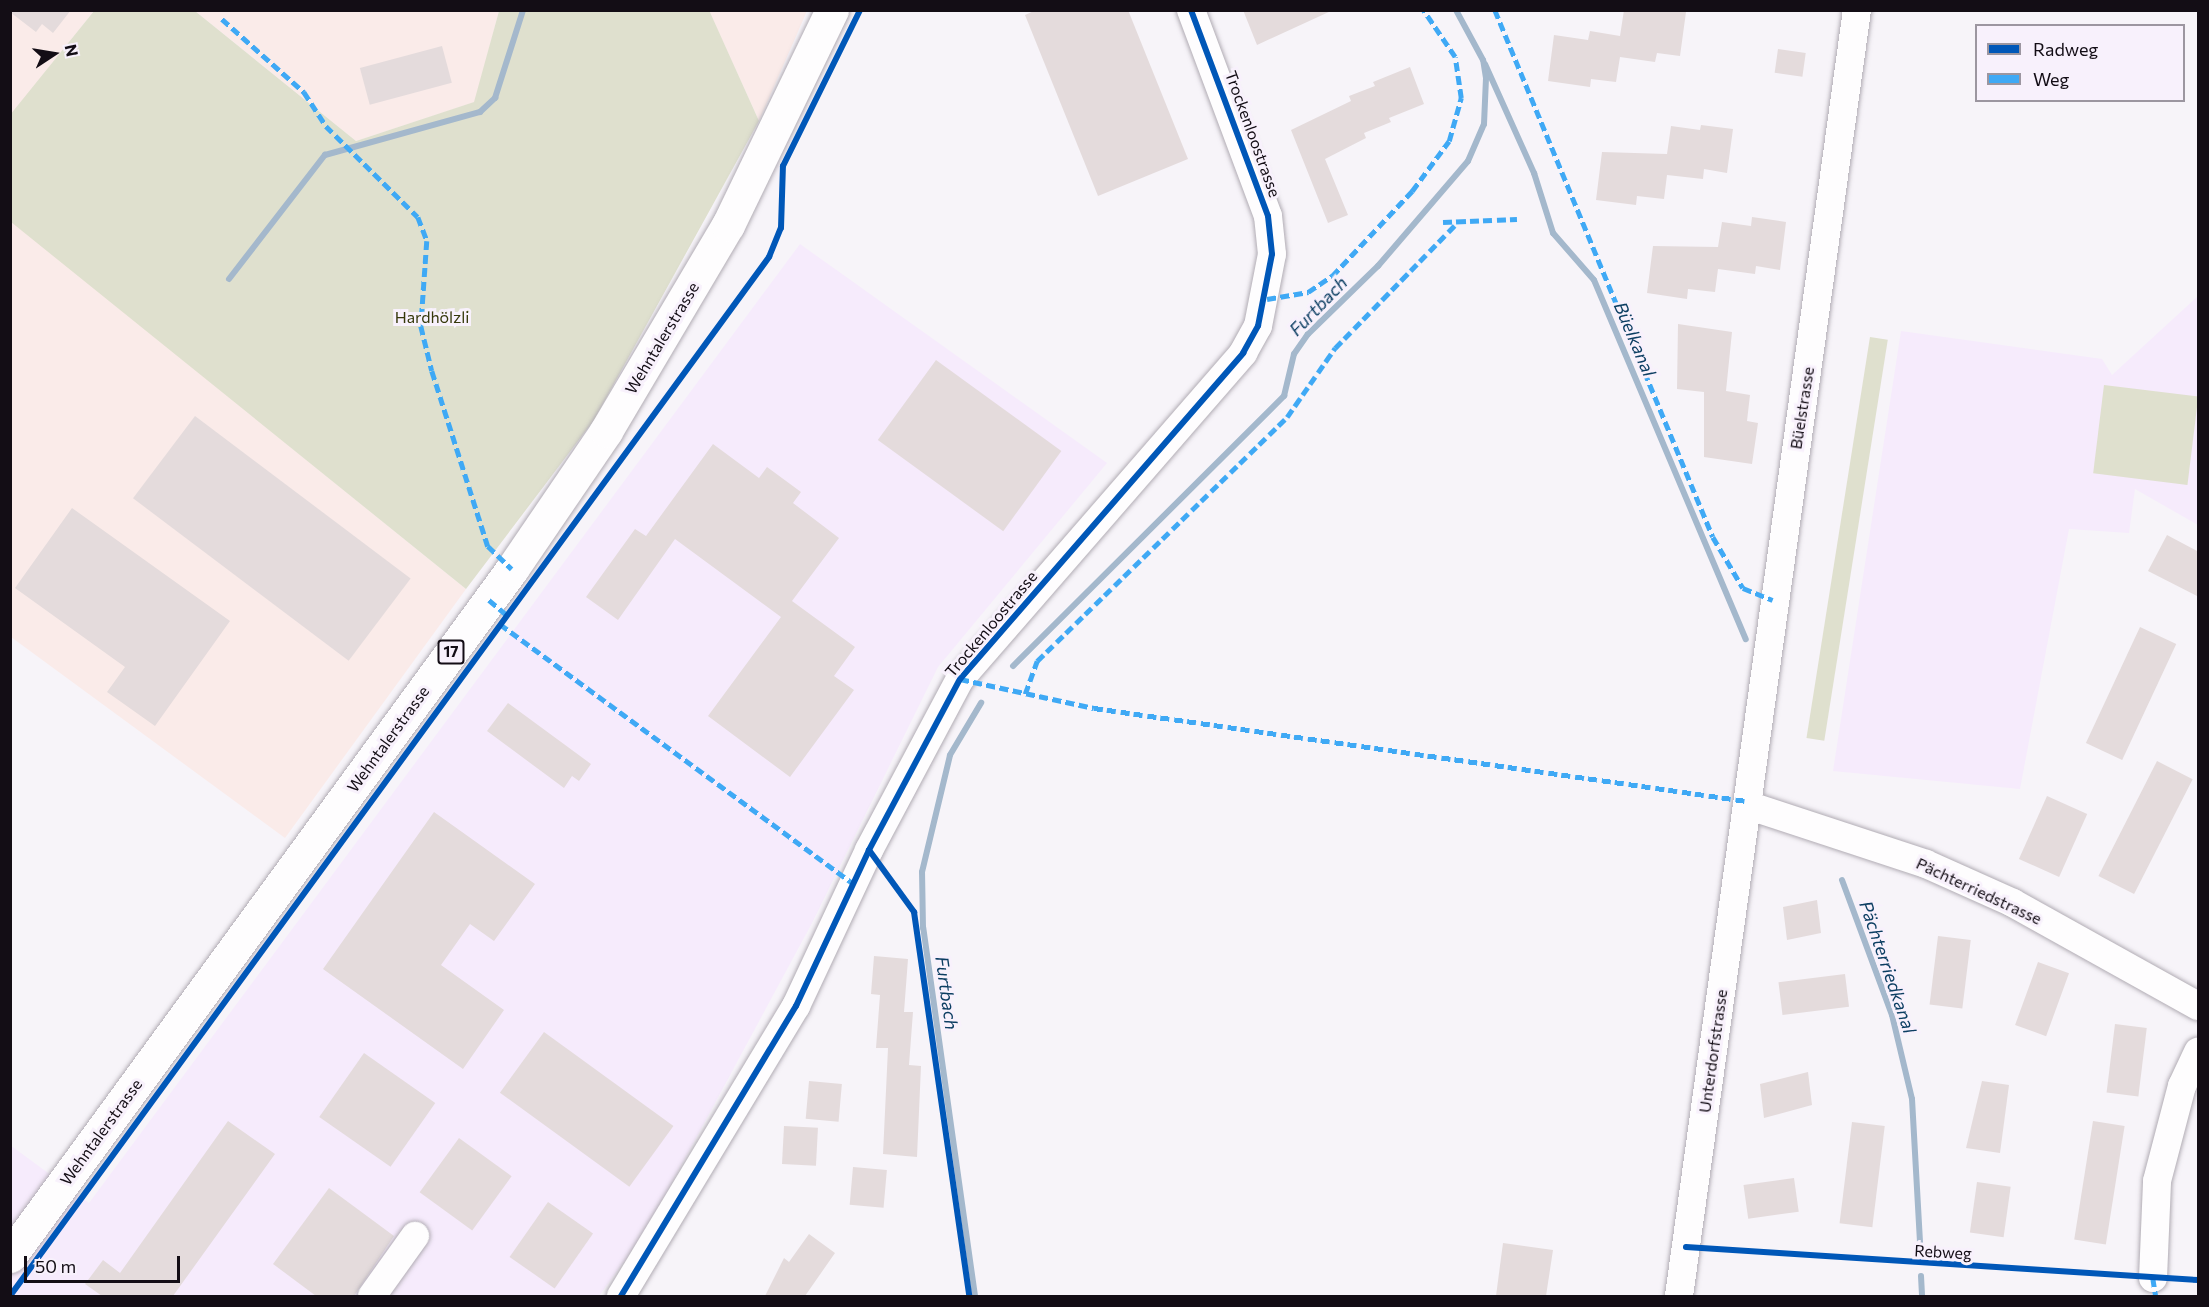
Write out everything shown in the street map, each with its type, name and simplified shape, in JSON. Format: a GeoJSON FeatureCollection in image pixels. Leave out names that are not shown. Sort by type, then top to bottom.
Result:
{"type":"FeatureCollection","features":[{"type":"Feature","properties":{"kind":"main road","name":"Wehntalerstrasse"},"geometry":{"type":"LineString","coordinates":[[10,1256],[512,569],[606,431],[728,225],[832,10]]}},
{"type":"Feature","properties":{"kind":"street","name":"Trockenloostrasse"},"geometry":{"type":"LineString","coordinates":[[621,1296],[791,1016],[865,858],[960,679],[1243,352],[1258,326],[1272,254],[1268,216],[1191,10]]}},
{"type":"Feature","properties":{"kind":"street","name":"Büelstrasse"},"geometry":{"type":"LineString","coordinates":[[1747,805],[1857,10]]}},
{"type":"Feature","properties":{"kind":"street","name":"Pächterriedstrasse"},"geometry":{"type":"LineString","coordinates":[[1747,805],[1926,864],[2013,903],[2199,1006]]}},
{"type":"Feature","properties":{"kind":"street","name":"Unterdorfstrasse"},"geometry":{"type":"LineString","coordinates":[[1679,1296],[1747,805]]}},
{"type":"Feature","properties":{"kind":"street"},"geometry":{"type":"LineString","coordinates":[[2154,1278],[2157,1181],[2182,1086],[2199,1051]]}},
{"type":"Feature","properties":{"kind":"street"},"geometry":{"type":"LineString","coordinates":[[372,1296],[415,1236]]}},
{"type":"Feature","properties":{"kind":"shaded area"},"geometry":{"type":"Polygon","coordinates":[[[11,11],[94,11],[11,115],[11,11]]]}},
{"type":"Feature","properties":{"kind":"shaded area"},"geometry":{"type":"Polygon","coordinates":[[[195,11],[499,11],[475,102],[356,141],[195,11]]]}},
{"type":"Feature","properties":{"kind":"shaded area"},"geometry":{"type":"Polygon","coordinates":[[[709,11],[807,11],[759,121],[709,11]]]}},
{"type":"Feature","properties":{"kind":"shaded area"},"geometry":{"type":"Polygon","coordinates":[[[10,220],[466,589],[285,838],[11,637],[10,220]]]}},
{"type":"Feature","properties":{"kind":"shaded area"},"geometry":{"type":"Polygon","coordinates":[[[800,244],[1107,463],[938,667],[812,923],[645,1233],[599,1296],[11,1296],[10,1145],[89,1203],[800,244]]]}},
{"type":"Feature","properties":{"kind":"shaded area"},"geometry":{"type":"Polygon","coordinates":[[[2198,296],[2198,525],[2135,489],[2129,533],[2069,529],[2020,789],[1833,771],[1901,331],[2102,359],[2112,375],[2198,296]]]}},
{"type":"Feature","properties":{"kind":"green space","name":"Hardhölzli"},"geometry":{"type":"Polygon","coordinates":[[[709,10],[759,121],[594,420],[466,589],[11,222],[10,115],[94,11],[195,11],[356,141],[474,102],[499,11],[709,10]]]}},
{"type":"Feature","properties":{"kind":"green space"},"geometry":{"type":"Polygon","coordinates":[[[1870,337],[1888,340],[1824,741],[1806,738],[1870,337]]]}},
{"type":"Feature","properties":{"kind":"green space"},"geometry":{"type":"Polygon","coordinates":[[[2104,385],[2198,397],[2187,485],[2093,473],[2104,385]]]}},
{"type":"Feature","properties":{"kind":"building"},"geometry":{"type":"Polygon","coordinates":[[[71,10],[53,33],[42,24],[36,32],[10,12],[71,10]]]}},
{"type":"Feature","properties":{"kind":"building"},"geometry":{"type":"Polygon","coordinates":[[[1036,10],[1128,10],[1188,159],[1098,196],[1025,15],[1036,10]]]}},
{"type":"Feature","properties":{"kind":"building"},"geometry":{"type":"Polygon","coordinates":[[[1243,10],[1331,10],[1331,11],[1257,45],[1243,10]]]}},
{"type":"Feature","properties":{"kind":"building"},"geometry":{"type":"Polygon","coordinates":[[[1624,10],[1686,12],[1680,56],[1657,53],[1655,62],[1620,57],[1616,82],[1591,79],[1590,87],[1548,81],[1554,35],[1588,40],[1590,31],[1620,36],[1624,10]]]}},
{"type":"Feature","properties":{"kind":"building"},"geometry":{"type":"Polygon","coordinates":[[[442,46],[452,83],[370,105],[360,68],[442,46]]]}},
{"type":"Feature","properties":{"kind":"building"},"geometry":{"type":"Polygon","coordinates":[[[1778,49],[1806,53],[1802,77],[1775,73],[1778,49]]]}},
{"type":"Feature","properties":{"kind":"building"},"geometry":{"type":"Polygon","coordinates":[[[1410,67],[1424,104],[1389,118],[1391,122],[1364,133],[1366,138],[1325,159],[1348,215],[1328,223],[1291,130],[1351,101],[1349,96],[1375,86],[1373,82],[1410,67]]]}},
{"type":"Feature","properties":{"kind":"building"},"geometry":{"type":"Polygon","coordinates":[[[1701,125],[1733,129],[1727,173],[1704,169],[1703,179],[1667,175],[1664,199],[1637,196],[1636,205],[1596,200],[1602,152],[1667,154],[1671,126],[1700,130],[1701,125]]]}},
{"type":"Feature","properties":{"kind":"building"},"geometry":{"type":"Polygon","coordinates":[[[1752,217],[1786,222],[1780,270],[1756,266],[1755,274],[1718,269],[1715,292],[1688,289],[1687,299],[1647,293],[1653,246],[1718,247],[1722,222],[1751,226],[1752,217]]]}},
{"type":"Feature","properties":{"kind":"building"},"geometry":{"type":"Polygon","coordinates":[[[1678,324],[1732,332],[1726,391],[1750,395],[1747,421],[1758,423],[1752,464],[1704,457],[1704,392],[1677,389],[1678,324]]]}},
{"type":"Feature","properties":{"kind":"building"},"geometry":{"type":"Polygon","coordinates":[[[936,360],[1061,451],[1003,531],[878,440],[936,360]]]}},
{"type":"Feature","properties":{"kind":"building"},"geometry":{"type":"Polygon","coordinates":[[[195,416],[411,578],[349,661],[133,498],[195,416]]]}},
{"type":"Feature","properties":{"kind":"building"},"geometry":{"type":"Polygon","coordinates":[[[713,444],[759,478],[767,467],[801,492],[793,503],[839,538],[792,601],[855,647],[834,676],[854,690],[790,777],[708,716],[781,617],[675,539],[618,620],[586,597],[635,529],[646,536],[713,444]]]}},
{"type":"Feature","properties":{"kind":"building"},"geometry":{"type":"Polygon","coordinates":[[[72,508],[230,621],[155,726],[107,692],[125,667],[15,588],[72,508]]]}},
{"type":"Feature","properties":{"kind":"building"},"geometry":{"type":"Polygon","coordinates":[[[2167,535],[2199,552],[2199,597],[2148,571],[2167,535]]]}},
{"type":"Feature","properties":{"kind":"building"},"geometry":{"type":"Polygon","coordinates":[[[2140,627],[2176,644],[2122,760],[2086,743],[2140,627]]]}},
{"type":"Feature","properties":{"kind":"building"},"geometry":{"type":"Polygon","coordinates":[[[508,703],[591,764],[579,781],[572,776],[564,788],[487,731],[508,703]]]}},
{"type":"Feature","properties":{"kind":"building"},"geometry":{"type":"Polygon","coordinates":[[[2157,761],[2193,779],[2134,894],[2098,876],[2157,761]]]}},
{"type":"Feature","properties":{"kind":"building"},"geometry":{"type":"Polygon","coordinates":[[[2047,796],[2087,814],[2059,877],[2019,859],[2047,796]]]}},
{"type":"Feature","properties":{"kind":"building"},"geometry":{"type":"Polygon","coordinates":[[[434,812],[535,884],[494,941],[470,924],[441,965],[504,1010],[463,1069],[323,969],[434,812]]]}},
{"type":"Feature","properties":{"kind":"building"},"geometry":{"type":"Polygon","coordinates":[[[1817,900],[1821,933],[1787,940],[1783,907],[1817,900]]]}},
{"type":"Feature","properties":{"kind":"building"},"geometry":{"type":"Polygon","coordinates":[[[1938,936],[1971,940],[1962,1009],[1930,1004],[1938,936]]]}},
{"type":"Feature","properties":{"kind":"building"},"geometry":{"type":"Polygon","coordinates":[[[874,956],[908,959],[904,1012],[913,1012],[909,1065],[921,1066],[917,1157],[883,1154],[888,1048],[876,1048],[880,995],[871,994],[874,956]]]}},
{"type":"Feature","properties":{"kind":"building"},"geometry":{"type":"Polygon","coordinates":[[[2038,962],[2069,973],[2046,1036],[2015,1025],[2038,962]]]}},
{"type":"Feature","properties":{"kind":"building"},"geometry":{"type":"Polygon","coordinates":[[[1845,974],[1849,1007],[1783,1015],[1778,982],[1845,974]]]}},
{"type":"Feature","properties":{"kind":"building"},"geometry":{"type":"Polygon","coordinates":[[[2115,1024],[2147,1028],[2138,1096],[2107,1092],[2115,1024]]]}},
{"type":"Feature","properties":{"kind":"building"},"geometry":{"type":"Polygon","coordinates":[[[544,1032],[673,1126],[629,1187],[500,1093],[544,1032]]]}},
{"type":"Feature","properties":{"kind":"building"},"geometry":{"type":"Polygon","coordinates":[[[364,1053],[435,1103],[391,1167],[319,1117],[364,1053]]]}},
{"type":"Feature","properties":{"kind":"building"},"geometry":{"type":"Polygon","coordinates":[[[1808,1072],[1812,1105],[1764,1118],[1760,1084],[1808,1072]]]}},
{"type":"Feature","properties":{"kind":"building"},"geometry":{"type":"Polygon","coordinates":[[[809,1081],[842,1084],[839,1122],[806,1119],[809,1081]]]}},
{"type":"Feature","properties":{"kind":"building"},"geometry":{"type":"Polygon","coordinates":[[[1982,1081],[2009,1085],[2000,1153],[1966,1148],[1982,1081]]]}},
{"type":"Feature","properties":{"kind":"building"},"geometry":{"type":"Polygon","coordinates":[[[228,1121],[275,1154],[173,1296],[102,1296],[85,1284],[103,1260],[120,1273],[228,1121]]]}},
{"type":"Feature","properties":{"kind":"building"},"geometry":{"type":"Polygon","coordinates":[[[2093,1121],[2125,1126],[2106,1245],[2074,1240],[2093,1121]]]}},
{"type":"Feature","properties":{"kind":"building"},"geometry":{"type":"Polygon","coordinates":[[[1852,1122],[1885,1126],[1872,1227],[1840,1223],[1852,1122]]]}},
{"type":"Feature","properties":{"kind":"building"},"geometry":{"type":"Polygon","coordinates":[[[784,1126],[818,1128],[816,1166],[782,1164],[784,1126]]]}},
{"type":"Feature","properties":{"kind":"building"},"geometry":{"type":"Polygon","coordinates":[[[459,1138],[512,1176],[472,1230],[420,1192],[459,1138]]]}},
{"type":"Feature","properties":{"kind":"building"},"geometry":{"type":"Polygon","coordinates":[[[853,1167],[887,1170],[884,1208],[850,1205],[853,1167]]]}},
{"type":"Feature","properties":{"kind":"building"},"geometry":{"type":"Polygon","coordinates":[[[1794,1178],[1799,1212],[1748,1219],[1743,1185],[1794,1178]]]}},
{"type":"Feature","properties":{"kind":"building"},"geometry":{"type":"Polygon","coordinates":[[[1977,1182],[2011,1187],[2004,1237],[1970,1233],[1977,1182]]]}},
{"type":"Feature","properties":{"kind":"building"},"geometry":{"type":"Polygon","coordinates":[[[329,1188],[394,1236],[354,1296],[316,1296],[273,1264],[329,1188]]]}},
{"type":"Feature","properties":{"kind":"building"},"geometry":{"type":"Polygon","coordinates":[[[548,1202],[593,1234],[555,1288],[510,1257],[548,1202]]]}},
{"type":"Feature","properties":{"kind":"building"},"geometry":{"type":"Polygon","coordinates":[[[809,1234],[835,1253],[805,1296],[765,1296],[784,1258],[789,1262],[809,1234]]]}},
{"type":"Feature","properties":{"kind":"building"},"geometry":{"type":"Polygon","coordinates":[[[1503,1243],[1553,1250],[1546,1296],[1496,1296],[1503,1243]]]}},
{"type":"Feature","properties":{"kind":"waterway"},"geometry":{"type":"LineString","coordinates":[[229,279],[325,155],[480,112],[495,98],[523,10]]}},
{"type":"Feature","properties":{"kind":"waterway","name":"Furtbach"},"geometry":{"type":"LineString","coordinates":[[1013,666],[1284,396],[1294,354],[1308,334],[1378,266],[1468,161],[1484,124],[1486,78],[1483,60],[1456,10]]}},
{"type":"Feature","properties":{"kind":"waterway","name":"Büelkanal"},"geometry":{"type":"LineString","coordinates":[[1485,64],[1534,173],[1553,233],[1594,280],[1746,639]]}},
{"type":"Feature","properties":{"kind":"waterway","name":"Furtbach"},"geometry":{"type":"LineString","coordinates":[[975,1296],[923,928],[922,872],[950,755],[981,703]]}},
{"type":"Feature","properties":{"kind":"waterway","name":"Pächterriedkanal"},"geometry":{"type":"LineString","coordinates":[[1842,880],[1892,1015],[1912,1099],[1920,1244]]}},
{"type":"Feature","properties":{"kind":"waterway","name":"Pächterriedkanal"},"geometry":{"type":"LineString","coordinates":[[1921,1276],[1922,1296]]}},
{"type":"Feature","properties":{"kind":"marked path"},"geometry":{"type":"LineString","coordinates":[[1267,299],[1308,292],[1332,276],[1412,191],[1449,141],[1461,98],[1455,57],[1423,10]]}},
{"type":"Feature","properties":{"kind":"marked path"},"geometry":{"type":"LineString","coordinates":[[1495,10],[1713,537],[1743,588],[1773,600]]}},
{"type":"Feature","properties":{"kind":"marked path"},"geometry":{"type":"LineString","coordinates":[[222,19],[304,92],[326,126],[418,217],[427,241],[421,326],[432,371],[488,546],[512,569]]}},
{"type":"Feature","properties":{"kind":"marked path"},"geometry":{"type":"LineString","coordinates":[[1443,222],[1517,219]]}},
{"type":"Feature","properties":{"kind":"marked path"},"geometry":{"type":"LineString","coordinates":[[1025,694],[1037,661],[1287,417],[1335,348],[1455,225]]}},
{"type":"Feature","properties":{"kind":"marked path"},"geometry":{"type":"LineString","coordinates":[[489,600],[507,615]]}},
{"type":"Feature","properties":{"kind":"marked path"},"geometry":{"type":"LineString","coordinates":[[500,624],[852,883]]}},
{"type":"Feature","properties":{"kind":"marked path"},"geometry":{"type":"LineString","coordinates":[[960,679],[1094,708],[1747,801]]}},
{"type":"Feature","properties":{"kind":"marked path"},"geometry":{"type":"LineString","coordinates":[[2153,1278],[2156,1296]]}},
{"type":"Feature","properties":{"kind":"cycle path"},"geometry":{"type":"LineString","coordinates":[[10,1296],[769,257],[781,228],[783,166],[860,10]]}},
{"type":"Feature","properties":{"kind":"cycle path"},"geometry":{"type":"LineString","coordinates":[[621,1296],[796,1006],[869,850],[960,679],[1243,353],[1258,326],[1272,254],[1268,216],[1191,10]]}},
{"type":"Feature","properties":{"kind":"cycle path"},"geometry":{"type":"LineString","coordinates":[[869,850],[914,912],[969,1296]]}},
{"type":"Feature","properties":{"kind":"cycle path","name":"Rebweg"},"geometry":{"type":"LineString","coordinates":[[1686,1247],[2198,1280]]}}]}
